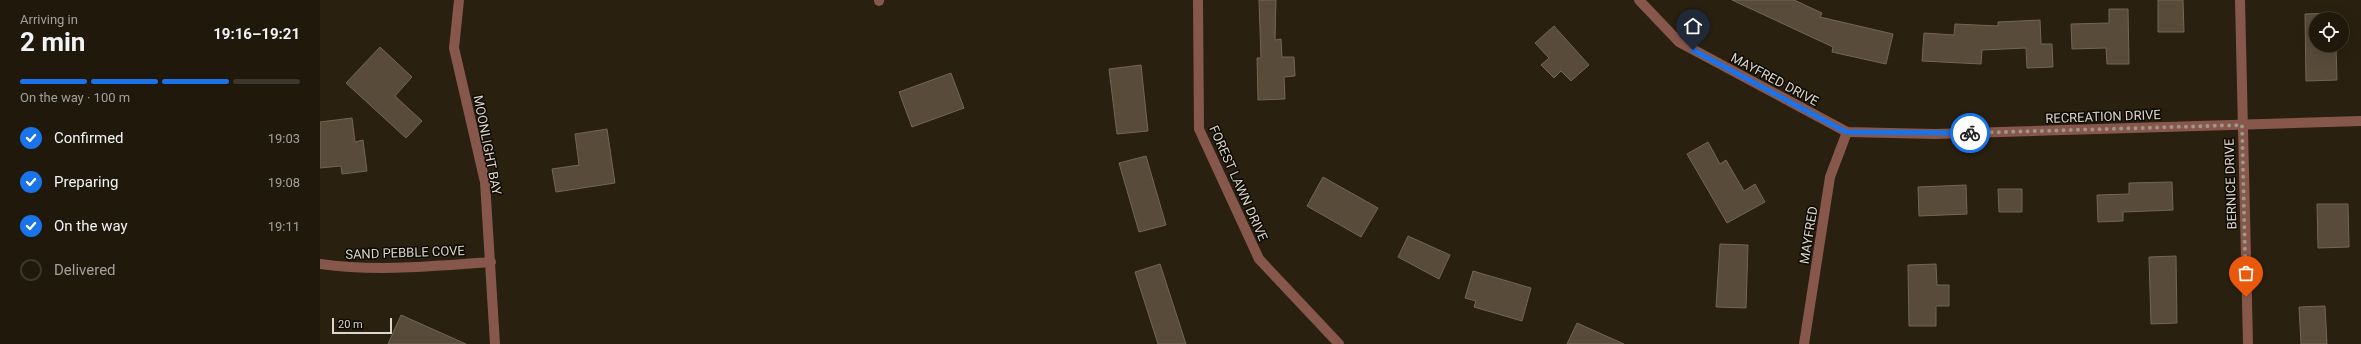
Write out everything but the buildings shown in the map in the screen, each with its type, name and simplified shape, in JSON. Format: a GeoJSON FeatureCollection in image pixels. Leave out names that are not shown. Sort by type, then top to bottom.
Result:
{"type":"FeatureCollection","features":[{"type":"Feature","properties":{"kind":"street","name":"MOONLIGHT BAY"},"geometry":{"type":"LineString","coordinates":[[458,0],[454,48],[485,182],[495,344]]}},
{"type":"Feature","properties":{"kind":"street","name":"FOREST LAWN DRIVE"},"geometry":{"type":"LineString","coordinates":[[1198,0],[1199,129],[1259,259],[1339,344]]}},
{"type":"Feature","properties":{"kind":"street","name":"MAYFRED DRIVE"},"geometry":{"type":"LineString","coordinates":[[1639,0],[1679,42],[1846,132]]}},
{"type":"Feature","properties":{"kind":"street","name":"BERNICE DRIVE"},"geometry":{"type":"LineString","coordinates":[[2240,0],[2248,344]]}},
{"type":"Feature","properties":{"kind":"street","name":"RECREATION DRIVE"},"geometry":{"type":"LineString","coordinates":[[1846,132],[1934,134],[2361,122]]}},
{"type":"Feature","properties":{"kind":"street","name":"MAYFRED"},"geometry":{"type":"LineString","coordinates":[[1804,344],[1830,177],[1846,132]]}},
{"type":"Feature","properties":{"kind":"street","name":"SAND PEBBLE COVE"},"geometry":{"type":"LineString","coordinates":[[320,264],[341,267],[387,268],[491,262]]}},
{"type":"Feature","properties":{"kind":"way so far"},"geometry":{"type":"LineString","coordinates":[[1970,133],[2242,125],[2246,297]]}},
{"type":"Feature","properties":{"kind":"route"},"geometry":{"type":"LineString","coordinates":[[1693,50],[1846,132],[1934,134],[1970,133]]}}]}
